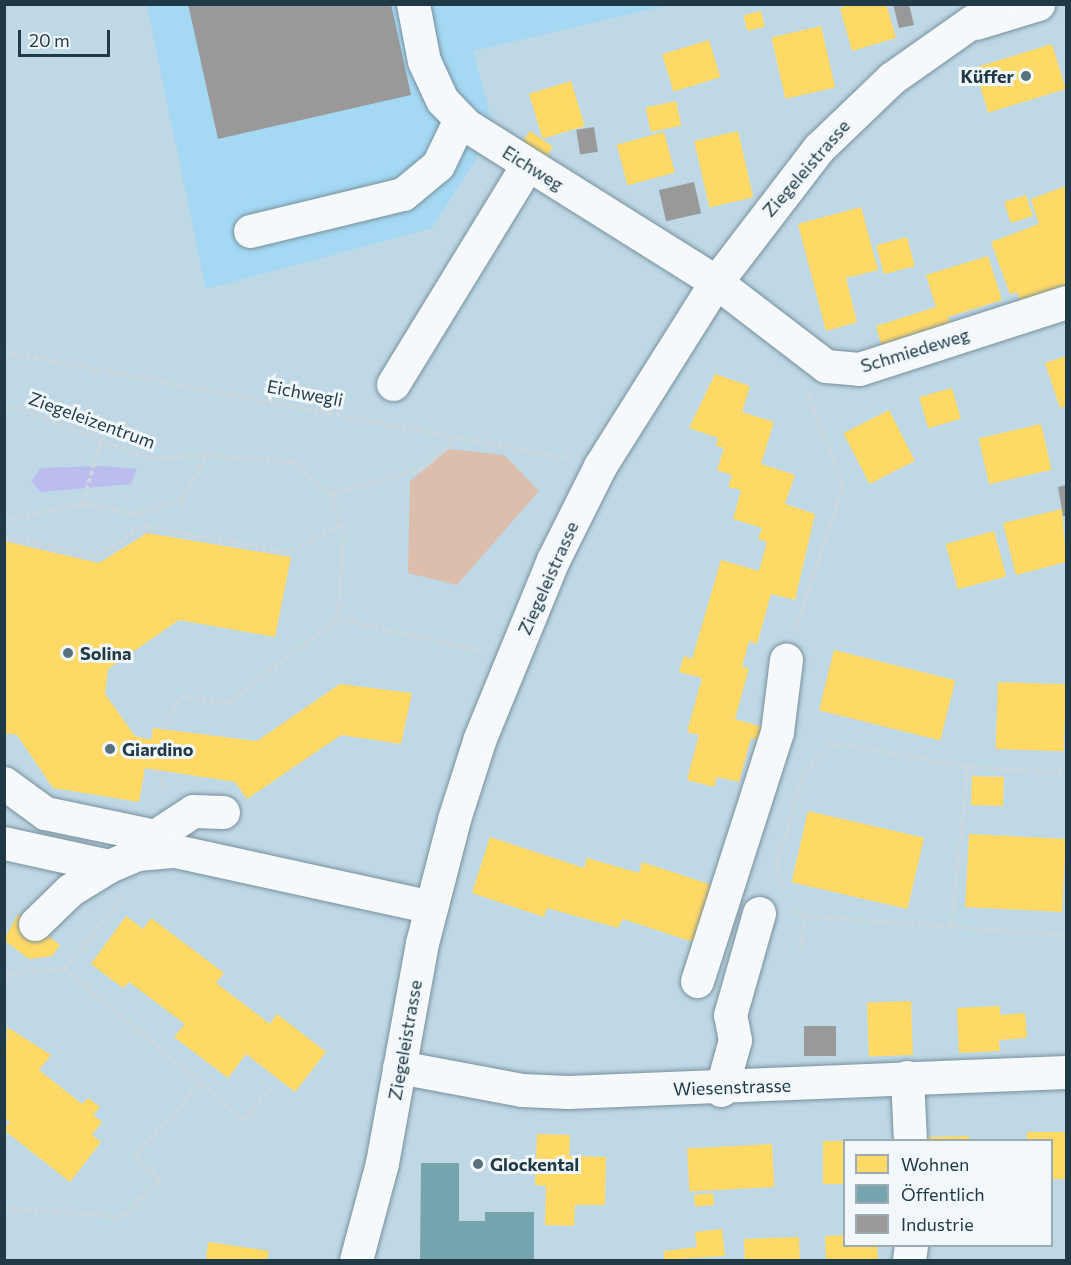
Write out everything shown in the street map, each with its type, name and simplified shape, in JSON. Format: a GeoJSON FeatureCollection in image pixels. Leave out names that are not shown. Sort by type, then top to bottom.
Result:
{"type":"FeatureCollection","features":[{"type":"Feature","properties":{"kind":"street","name":"Eichweg"},"geometry":{"type":"LineString","coordinates":[[412,4],[424,61],[442,100],[460,119],[527,165],[716,282]]}},
{"type":"Feature","properties":{"kind":"street","name":"Ziegeleistrasse"},"geometry":{"type":"LineString","coordinates":[[356,1260],[382,1163],[431,907],[480,738],[553,560],[600,466],[716,282],[776,199],[866,100],[922,55],[986,14],[1038,4]]}},
{"type":"Feature","properties":{"kind":"street"},"geometry":{"type":"LineString","coordinates":[[250,231],[403,194],[438,165],[460,119]]}},
{"type":"Feature","properties":{"kind":"street"},"geometry":{"type":"LineString","coordinates":[[393,384],[527,165]]}},
{"type":"Feature","properties":{"kind":"street","name":"Schmiedeweg"},"geometry":{"type":"LineString","coordinates":[[716,282],[803,349],[835,369],[859,369],[1066,302]]}},
{"type":"Feature","properties":{"kind":"street"},"geometry":{"type":"LineString","coordinates":[[697,981],[777,732],[786,660]]}},
{"type":"Feature","properties":{"kind":"street"},"geometry":{"type":"LineString","coordinates":[[4,783],[45,813],[134,852]]}},
{"type":"Feature","properties":{"kind":"street"},"geometry":{"type":"LineString","coordinates":[[35,924],[70,890],[134,852],[193,811],[219,812],[207,858]]}},
{"type":"Feature","properties":{"kind":"street"},"geometry":{"type":"LineString","coordinates":[[4,843],[134,852],[175,851],[431,907]]}},
{"type":"Feature","properties":{"kind":"street"},"geometry":{"type":"LineString","coordinates":[[721,1090],[735,1040],[730,1015],[777,904]]}},
{"type":"Feature","properties":{"kind":"street","name":"Wiesenstrasse"},"geometry":{"type":"LineString","coordinates":[[399,1067],[522,1090],[721,1090],[907,1077],[1066,1072]]}},
{"type":"Feature","properties":{"kind":"street"},"geometry":{"type":"LineString","coordinates":[[907,1077],[910,1139]]}},
{"type":"Feature","properties":{"kind":"path"},"geometry":{"type":"LineString","coordinates":[[786,660],[843,485],[796,362],[803,349]]}},
{"type":"Feature","properties":{"kind":"path","name":"Eichwegli"},"geometry":{"type":"LineString","coordinates":[[4,352],[456,436],[600,466]]}},
{"type":"Feature","properties":{"kind":"path","name":"Ziegeleizentrum"},"geometry":{"type":"LineString","coordinates":[[4,408],[16,408],[151,459],[206,455],[294,462],[331,494]]}},
{"type":"Feature","properties":{"kind":"path"},"geometry":{"type":"LineString","coordinates":[[338,619],[341,525],[331,494],[423,469],[456,436]]}},
{"type":"Feature","properties":{"kind":"path"},"geometry":{"type":"LineString","coordinates":[[82,504],[101,441]]}},
{"type":"Feature","properties":{"kind":"path"},"geometry":{"type":"LineString","coordinates":[[4,520],[82,504],[134,514],[183,501],[206,455]]}},
{"type":"Feature","properties":{"kind":"path"},"geometry":{"type":"LineString","coordinates":[[4,537],[99,556],[144,526],[289,553],[341,525]]}},
{"type":"Feature","properties":{"kind":"path"},"geometry":{"type":"LineString","coordinates":[[163,730],[180,696],[226,704],[338,619],[490,653]]}},
{"type":"Feature","properties":{"kind":"path"},"geometry":{"type":"LineString","coordinates":[[1066,773],[968,767],[841,744],[826,747],[805,771],[776,864],[777,904],[805,916],[951,929],[1066,935]]}},
{"type":"Feature","properties":{"kind":"path"},"geometry":{"type":"LineString","coordinates":[[951,929],[968,767]]}},
{"type":"Feature","properties":{"kind":"path"},"geometry":{"type":"LineString","coordinates":[[800,951],[805,916]]}},
{"type":"Feature","properties":{"kind":"path"},"geometry":{"type":"LineString","coordinates":[[4,966],[9,975],[4,980]]}},
{"type":"Feature","properties":{"kind":"path"},"geometry":{"type":"LineString","coordinates":[[64,968],[244,1120],[272,1087]]}},
{"type":"Feature","properties":{"kind":"path"},"geometry":{"type":"LineString","coordinates":[[4,1208],[124,1217],[160,1180],[135,1157],[200,1083]]}},
{"type":"Feature","properties":{"kind":"shaded area"},"geometry":{"type":"Polygon","coordinates":[[[147,5],[668,5],[473,51],[494,130],[432,228],[206,289],[147,5]]]}},
{"type":"Feature","properties":{"kind":"shaded area"},"geometry":{"type":"Polygon","coordinates":[[[449,449],[504,455],[539,491],[457,585],[408,573],[410,481],[449,449]]]}},
{"type":"Feature","properties":{"kind":"shaded area"},"geometry":{"type":"Polygon","coordinates":[[[101,466],[137,469],[131,484],[40,492],[31,481],[41,468],[101,466]]]}},
{"type":"Feature","properties":{"kind":"building: Wohnen"},"geometry":{"type":"Polygon","coordinates":[[[853,4],[886,4],[896,38],[852,51],[840,8],[853,4]]]}},
{"type":"Feature","properties":{"kind":"building: Wohnen"},"geometry":{"type":"Polygon","coordinates":[[[761,11],[765,27],[747,31],[744,15],[761,11]]]}},
{"type":"Feature","properties":{"kind":"building: Wohnen"},"geometry":{"type":"Polygon","coordinates":[[[821,26],[835,87],[785,99],[771,37],[821,26]]]}},
{"type":"Feature","properties":{"kind":"building: Wohnen"},"geometry":{"type":"Polygon","coordinates":[[[709,40],[720,77],[674,92],[662,54],[709,40]]]}},
{"type":"Feature","properties":{"kind":"building: Wohnen"},"geometry":{"type":"Polygon","coordinates":[[[1052,44],[1066,89],[988,113],[975,68],[1052,44]]]}},
{"type":"Feature","properties":{"kind":"building: Wohnen"},"geometry":{"type":"Polygon","coordinates":[[[571,81],[585,126],[543,139],[529,94],[571,81]]]}},
{"type":"Feature","properties":{"kind":"building: Wohnen"},"geometry":{"type":"Polygon","coordinates":[[[676,101],[681,125],[651,132],[646,107],[676,101]]]}},
{"type":"Feature","properties":{"kind":"building: Wohnen"},"geometry":{"type":"Polygon","coordinates":[[[530,131],[553,147],[544,160],[521,144],[530,131]]]}},
{"type":"Feature","properties":{"kind":"building: Wohnen"},"geometry":{"type":"Polygon","coordinates":[[[738,131],[753,197],[709,207],[694,141],[738,131]]]}},
{"type":"Feature","properties":{"kind":"building: Wohnen"},"geometry":{"type":"Polygon","coordinates":[[[664,132],[675,173],[628,185],[617,145],[664,132]]]}},
{"type":"Feature","properties":{"kind":"building: Wohnen"},"geometry":{"type":"Polygon","coordinates":[[[1066,186],[1066,291],[1022,307],[1017,292],[1010,294],[991,242],[1039,224],[1031,199],[1066,186]]]}},
{"type":"Feature","properties":{"kind":"building: Wohnen"},"geometry":{"type":"Polygon","coordinates":[[[1026,195],[1033,216],[1011,223],[1004,202],[1026,195]]]}},
{"type":"Feature","properties":{"kind":"building: Wohnen"},"geometry":{"type":"Polygon","coordinates":[[[861,207],[878,270],[846,278],[857,322],[826,331],[798,224],[861,207]]]}},
{"type":"Feature","properties":{"kind":"building: Wohnen"},"geometry":{"type":"Polygon","coordinates":[[[907,237],[915,266],[884,274],[876,245],[907,237]]]}},
{"type":"Feature","properties":{"kind":"building: Wohnen"},"geometry":{"type":"Polygon","coordinates":[[[988,256],[1002,300],[948,317],[951,325],[882,347],[876,326],[936,307],[926,275],[988,256]]]}},
{"type":"Feature","properties":{"kind":"building: Wohnen"},"geometry":{"type":"Polygon","coordinates":[[[1066,356],[1066,406],[1060,408],[1045,363],[1066,356]]]}},
{"type":"Feature","properties":{"kind":"building: Wohnen"},"geometry":{"type":"Polygon","coordinates":[[[715,374],[750,386],[742,412],[774,422],[761,464],[795,475],[785,504],[815,514],[795,600],[771,594],[757,644],[749,641],[742,667],[749,668],[735,719],[763,727],[759,740],[751,738],[739,782],[717,777],[714,787],[687,780],[699,735],[687,732],[702,678],[679,672],[684,656],[692,659],[721,560],[759,571],[767,542],[758,539],[762,528],[733,519],[741,490],[728,487],[732,475],[717,470],[724,448],[716,446],[718,438],[689,428],[715,374]]]}},
{"type":"Feature","properties":{"kind":"building: Wohnen"},"geometry":{"type":"Polygon","coordinates":[[[952,388],[961,419],[928,428],[919,397],[952,388]]]}},
{"type":"Feature","properties":{"kind":"building: Wohnen"},"geometry":{"type":"Polygon","coordinates":[[[889,410],[915,461],[869,484],[844,433],[889,410]]]}},
{"type":"Feature","properties":{"kind":"building: Wohnen"},"geometry":{"type":"Polygon","coordinates":[[[1041,424],[1052,470],[989,484],[979,438],[1041,424]]]}},
{"type":"Feature","properties":{"kind":"building: Wohnen"},"geometry":{"type":"Polygon","coordinates":[[[1062,509],[1066,562],[1016,575],[1003,523],[1062,509]]]}},
{"type":"Feature","properties":{"kind":"building: Wohnen"},"geometry":{"type":"Polygon","coordinates":[[[994,531],[1006,576],[958,589],[946,544],[994,531]]]}},
{"type":"Feature","properties":{"kind":"building: Wohnen","name":"Solina"},"geometry":{"type":"Polygon","coordinates":[[[147,533],[291,557],[275,637],[179,620],[108,669],[105,694],[135,736],[151,740],[153,728],[257,741],[340,684],[412,693],[401,744],[341,735],[247,799],[235,782],[145,768],[139,802],[53,788],[17,735],[4,733],[4,541],[99,563],[147,533]]]}},
{"type":"Feature","properties":{"kind":"building: Wohnen"},"geometry":{"type":"Polygon","coordinates":[[[834,650],[955,680],[940,740],[819,710],[834,650]]]}},
{"type":"Feature","properties":{"kind":"building: Wohnen"},"geometry":{"type":"Polygon","coordinates":[[[998,682],[1066,684],[1064,751],[996,749],[998,682]]]}},
{"type":"Feature","properties":{"kind":"building: Wohnen"},"geometry":{"type":"Polygon","coordinates":[[[972,776],[1004,777],[1003,806],[971,805],[972,776]]]}},
{"type":"Feature","properties":{"kind":"building: Wohnen"},"geometry":{"type":"Polygon","coordinates":[[[808,811],[924,838],[908,909],[792,882],[808,811]]]}},
{"type":"Feature","properties":{"kind":"building: Wohnen"},"geometry":{"type":"Polygon","coordinates":[[[969,834],[1066,839],[1062,912],[965,907],[969,834]]]}},
{"type":"Feature","properties":{"kind":"building: Wohnen"},"geometry":{"type":"Polygon","coordinates":[[[490,837],[584,868],[587,858],[639,873],[642,862],[715,886],[696,943],[623,919],[618,928],[547,908],[544,917],[472,893],[490,837]]]}},
{"type":"Feature","properties":{"kind":"building: Wohnen"},"geometry":{"type":"Polygon","coordinates":[[[18,914],[60,945],[52,956],[29,959],[4,940],[18,914]]]}},
{"type":"Feature","properties":{"kind":"building: Wohnen"},"geometry":{"type":"Polygon","coordinates":[[[126,916],[143,929],[151,918],[224,973],[216,983],[270,1024],[277,1014],[326,1052],[295,1092],[246,1054],[228,1078],[174,1037],[185,1024],[129,982],[123,988],[91,964],[126,916]]]}},
{"type":"Feature","properties":{"kind":"building: Wohnen"},"geometry":{"type":"Polygon","coordinates":[[[911,1001],[913,1055],[869,1057],[867,1003],[911,1001]]]}},
{"type":"Feature","properties":{"kind":"building: Wohnen"},"geometry":{"type":"Polygon","coordinates":[[[1000,1006],[1000,1015],[1025,1013],[1027,1038],[999,1040],[1000,1051],[959,1053],[957,1008],[1000,1006]]]}},
{"type":"Feature","properties":{"kind":"building: Wohnen"},"geometry":{"type":"Polygon","coordinates":[[[7,1027],[51,1055],[39,1070],[82,1104],[88,1098],[100,1107],[93,1115],[102,1122],[92,1135],[101,1142],[70,1182],[4,1130],[10,1122],[4,1118],[7,1027]]]}},
{"type":"Feature","properties":{"kind":"building: Wohnen"},"geometry":{"type":"Polygon","coordinates":[[[1027,1132],[1066,1132],[1066,1179],[1053,1179],[1053,1139],[1027,1139],[1027,1132]]]}},
{"type":"Feature","properties":{"kind":"building: Wohnen"},"geometry":{"type":"Polygon","coordinates":[[[537,1134],[570,1135],[569,1156],[606,1157],[605,1205],[575,1205],[574,1226],[545,1225],[546,1186],[535,1185],[537,1134]]]}},
{"type":"Feature","properties":{"kind":"building: Wohnen"},"geometry":{"type":"Polygon","coordinates":[[[969,1136],[969,1139],[925,1139],[925,1137],[969,1136]]]}},
{"type":"Feature","properties":{"kind":"building: Wohnen"},"geometry":{"type":"Polygon","coordinates":[[[823,1141],[843,1141],[843,1184],[823,1184],[823,1141]]]}},
{"type":"Feature","properties":{"kind":"building: Wohnen"},"geometry":{"type":"Polygon","coordinates":[[[772,1144],[774,1187],[689,1191],[687,1148],[772,1144]]]}},
{"type":"Feature","properties":{"kind":"building: Wohnen"},"geometry":{"type":"Polygon","coordinates":[[[713,1193],[714,1205],[695,1207],[694,1195],[713,1193]]]}},
{"type":"Feature","properties":{"kind":"building: Wohnen"},"geometry":{"type":"Polygon","coordinates":[[[722,1229],[725,1256],[664,1260],[664,1251],[697,1247],[695,1232],[722,1229]]]}},
{"type":"Feature","properties":{"kind":"building: Wohnen"},"geometry":{"type":"Polygon","coordinates":[[[843,1235],[843,1247],[877,1247],[878,1260],[826,1260],[825,1236],[843,1235]]]}},
{"type":"Feature","properties":{"kind":"building: Wohnen"},"geometry":{"type":"Polygon","coordinates":[[[799,1237],[800,1260],[745,1260],[744,1239],[799,1237]]]}},
{"type":"Feature","properties":{"kind":"building: Wohnen"},"geometry":{"type":"Polygon","coordinates":[[[208,1242],[269,1251],[267,1260],[206,1260],[208,1242]]]}},
{"type":"Feature","properties":{"kind":"building: Öffentlich"},"geometry":{"type":"Polygon","coordinates":[[[421,1163],[459,1163],[459,1221],[485,1221],[485,1212],[534,1212],[534,1260],[420,1260],[421,1163]]]}},
{"type":"Feature","properties":{"kind":"building: Industrie"},"geometry":{"type":"Polygon","coordinates":[[[188,4],[391,4],[411,95],[218,139],[188,4]]]}},
{"type":"Feature","properties":{"kind":"building: Industrie"},"geometry":{"type":"Polygon","coordinates":[[[893,4],[909,4],[914,25],[899,28],[893,4]]]}},
{"type":"Feature","properties":{"kind":"building: Industrie"},"geometry":{"type":"Polygon","coordinates":[[[594,127],[598,152],[580,155],[576,130],[594,127]]]}},
{"type":"Feature","properties":{"kind":"building: Industrie"},"geometry":{"type":"Polygon","coordinates":[[[694,182],[701,213],[666,221],[659,190],[694,182]]]}},
{"type":"Feature","properties":{"kind":"building: Industrie"},"geometry":{"type":"Polygon","coordinates":[[[1066,485],[1066,516],[1063,516],[1058,487],[1066,485]]]}},
{"type":"Feature","properties":{"kind":"building: Industrie"},"geometry":{"type":"Polygon","coordinates":[[[804,1026],[836,1026],[836,1056],[804,1056],[804,1026]]]}},
{"type":"Feature","properties":{"kind":"place","name":"Küffer"},"geometry":{"type":"Point","coordinates":[1026,76]}},
{"type":"Feature","properties":{"kind":"place","name":"Solina"},"geometry":{"type":"Point","coordinates":[68,653]}},
{"type":"Feature","properties":{"kind":"place","name":"Giardino"},"geometry":{"type":"Point","coordinates":[110,749]}},
{"type":"Feature","properties":{"kind":"place","name":"Glockental"},"geometry":{"type":"Point","coordinates":[478,1164]}}]}
